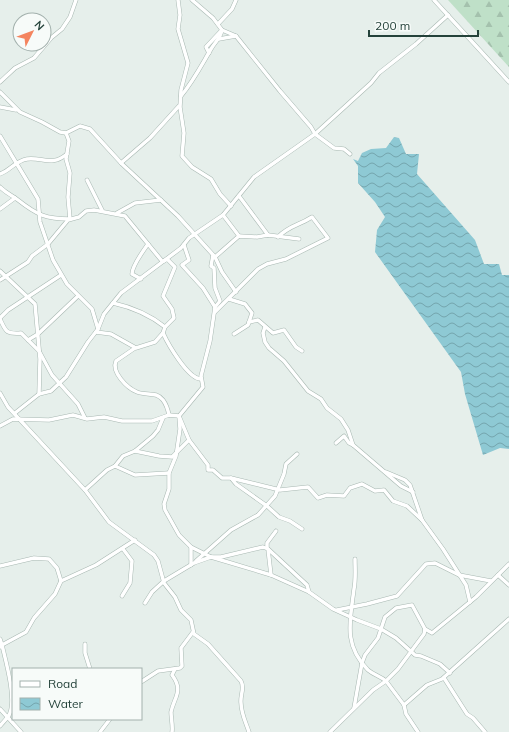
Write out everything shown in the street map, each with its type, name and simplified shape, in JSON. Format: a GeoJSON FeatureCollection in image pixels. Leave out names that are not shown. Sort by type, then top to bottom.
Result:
{"type":"FeatureCollection","features":[{"type":"Feature","properties":{"kind":"street"},"geometry":{"type":"LineString","coordinates":[[0,82],[15,68],[34,58],[50,38],[66,26],[76,0]]}},
{"type":"Feature","properties":{"kind":"street"},"geometry":{"type":"LineString","coordinates":[[178,0],[180,15],[178,29],[188,63],[180,97],[180,111],[184,137],[182,156],[192,166],[211,179],[220,194],[231,206]]}},
{"type":"Feature","properties":{"kind":"street"},"geometry":{"type":"LineString","coordinates":[[192,0],[211,16],[222,30],[236,36],[311,127],[315,134],[334,148],[344,149],[350,154]]}},
{"type":"Feature","properties":{"kind":"street"},"geometry":{"type":"LineString","coordinates":[[218,24],[232,9],[236,0]]}},
{"type":"Feature","properties":{"kind":"street"},"geometry":{"type":"LineString","coordinates":[[434,0],[509,82]]}},
{"type":"Feature","properties":{"kind":"street"},"geometry":{"type":"LineString","coordinates":[[15,413],[39,394],[51,391],[66,377],[97,330],[104,314],[121,293],[184,245],[189,238],[223,215],[254,178],[315,134],[371,83],[379,73],[412,48],[448,15]]}},
{"type":"Feature","properties":{"kind":"street"},"geometry":{"type":"LineString","coordinates":[[180,97],[193,81],[210,49],[218,40],[222,30]]}},
{"type":"Feature","properties":{"kind":"street"},"geometry":{"type":"LineString","coordinates":[[209,53],[206,47],[222,30]]}},
{"type":"Feature","properties":{"kind":"street"},"geometry":{"type":"LineString","coordinates":[[218,40],[236,36]]}},
{"type":"Feature","properties":{"kind":"street"},"geometry":{"type":"LineString","coordinates":[[0,92],[16,110]]}},
{"type":"Feature","properties":{"kind":"street"},"geometry":{"type":"LineString","coordinates":[[121,163],[153,134],[179,106]]}},
{"type":"Feature","properties":{"kind":"street"},"geometry":{"type":"LineString","coordinates":[[0,108],[16,110],[66,133],[69,141],[66,159],[70,173],[68,196],[70,219],[48,244],[32,256],[28,262],[0,280]]}},
{"type":"Feature","properties":{"kind":"street"},"geometry":{"type":"LineString","coordinates":[[66,133],[80,126],[87,128],[121,163],[178,216],[214,256],[222,272],[236,292]]}},
{"type":"Feature","properties":{"kind":"street"},"geometry":{"type":"LineString","coordinates":[[0,136],[38,199],[40,215],[53,260],[59,268],[61,275],[78,296],[92,309],[97,330]]}},
{"type":"Feature","properties":{"kind":"street"},"geometry":{"type":"LineString","coordinates":[[0,174],[16,162],[29,159],[53,161],[61,159],[66,154]]}},
{"type":"Feature","properties":{"kind":"street"},"geometry":{"type":"LineString","coordinates":[[87,180],[102,210]]}},
{"type":"Feature","properties":{"kind":"street"},"geometry":{"type":"LineString","coordinates":[[0,187],[8,195],[40,215],[53,219],[78,218],[88,210],[102,210],[127,217],[162,262]]}},
{"type":"Feature","properties":{"kind":"street"},"geometry":{"type":"LineString","coordinates":[[239,196],[268,235]]}},
{"type":"Feature","properties":{"kind":"street"},"geometry":{"type":"LineString","coordinates":[[0,209],[15,198]]}},
{"type":"Feature","properties":{"kind":"street"},"geometry":{"type":"LineString","coordinates":[[117,213],[135,204],[161,200]]}},
{"type":"Feature","properties":{"kind":"street"},"geometry":{"type":"LineString","coordinates":[[223,215],[239,236]]}},
{"type":"Feature","properties":{"kind":"street"},"geometry":{"type":"LineString","coordinates":[[216,312],[258,269],[267,264],[286,259],[328,238],[312,217],[305,222],[288,228],[278,237]]}},
{"type":"Feature","properties":{"kind":"street"},"geometry":{"type":"LineString","coordinates":[[299,239],[268,235],[257,237],[239,236],[214,256],[211,266],[214,268],[215,288],[220,301],[216,307],[201,379],[203,387],[179,416],[180,429],[176,454],[169,473],[169,489],[164,504],[165,510],[179,535],[191,547],[211,557],[271,576],[309,592],[336,610],[381,629],[415,655],[440,664],[450,673]]}},
{"type":"Feature","properties":{"kind":"street"},"geometry":{"type":"LineString","coordinates":[[141,279],[132,274],[132,268],[141,258],[141,251],[148,244]]}},
{"type":"Feature","properties":{"kind":"street"},"geometry":{"type":"LineString","coordinates":[[184,245],[189,260],[182,265],[203,288],[216,307]]}},
{"type":"Feature","properties":{"kind":"street"},"geometry":{"type":"LineString","coordinates":[[162,262],[167,259],[175,267],[163,296],[172,308],[174,318],[165,327],[163,333],[155,342],[135,348],[116,361],[115,367],[116,372],[122,380],[136,392],[154,394],[163,400],[169,415]]}},
{"type":"Feature","properties":{"kind":"street"},"geometry":{"type":"LineString","coordinates":[[0,271],[35,304],[39,351],[39,394]]}},
{"type":"Feature","properties":{"kind":"street"},"geometry":{"type":"LineString","coordinates":[[61,275],[0,318],[5,330],[10,333],[21,333],[39,351],[45,364],[72,400],[78,404],[85,418]]}},
{"type":"Feature","properties":{"kind":"street"},"geometry":{"type":"LineString","coordinates":[[28,340],[38,334],[78,296]]}},
{"type":"Feature","properties":{"kind":"street"},"geometry":{"type":"LineString","coordinates":[[229,298],[245,304],[252,313],[249,318],[249,322],[242,330],[234,334]]}},
{"type":"Feature","properties":{"kind":"street"},"geometry":{"type":"LineString","coordinates":[[113,303],[133,309],[156,320],[165,327]]}},
{"type":"Feature","properties":{"kind":"street"},"geometry":{"type":"LineString","coordinates":[[249,322],[254,322],[257,319],[273,333],[284,330],[296,347],[302,351]]}},
{"type":"Feature","properties":{"kind":"street"},"geometry":{"type":"LineString","coordinates":[[265,327],[265,342],[269,348],[284,361],[308,391],[321,399],[327,408],[341,419],[348,430],[353,445]]}},
{"type":"Feature","properties":{"kind":"street"},"geometry":{"type":"LineString","coordinates":[[97,330],[111,334],[135,348]]}},
{"type":"Feature","properties":{"kind":"street"},"geometry":{"type":"LineString","coordinates":[[163,333],[182,365],[194,378],[201,379]]}},
{"type":"Feature","properties":{"kind":"street"},"geometry":{"type":"LineString","coordinates":[[0,393],[1,397],[19,419],[85,490],[109,522],[157,558],[164,581],[175,597],[181,610],[191,620],[193,632],[198,638],[210,645],[243,684],[241,702],[249,732]]}},
{"type":"Feature","properties":{"kind":"street"},"geometry":{"type":"LineString","coordinates":[[0,426],[13,419],[49,420],[73,415],[85,418],[104,417],[122,421],[152,421],[169,415],[179,416]]}},
{"type":"Feature","properties":{"kind":"street"},"geometry":{"type":"LineString","coordinates":[[179,416],[189,440],[208,465],[208,470],[213,470],[222,478],[231,478],[278,490],[308,487],[318,498],[327,495],[344,496],[350,488],[362,484],[374,491],[384,490],[393,501],[406,506],[422,520],[466,585],[470,602]]}},
{"type":"Feature","properties":{"kind":"street"},"geometry":{"type":"LineString","coordinates":[[85,490],[107,470],[115,466],[123,456],[135,451],[158,430],[163,418]]}},
{"type":"Feature","properties":{"kind":"street"},"geometry":{"type":"LineString","coordinates":[[336,443],[344,436],[349,443],[386,472],[401,486],[413,492]]}},
{"type":"Feature","properties":{"kind":"street"},"geometry":{"type":"LineString","coordinates":[[135,451],[172,457],[181,446],[189,440]]}},
{"type":"Feature","properties":{"kind":"street"},"geometry":{"type":"LineString","coordinates":[[146,603],[152,592],[164,581],[192,564],[231,530],[258,515],[278,490],[286,464],[297,454]]}},
{"type":"Feature","properties":{"kind":"street"},"geometry":{"type":"LineString","coordinates":[[115,466],[134,474],[169,473]]}},
{"type":"Feature","properties":{"kind":"street"},"geometry":{"type":"LineString","coordinates":[[386,472],[405,480],[413,492],[422,520]]}},
{"type":"Feature","properties":{"kind":"street"},"geometry":{"type":"LineString","coordinates":[[231,478],[236,484],[266,505],[279,517],[290,521],[302,529]]}},
{"type":"Feature","properties":{"kind":"street"},"geometry":{"type":"LineString","coordinates":[[271,576],[267,543],[276,531]]}},
{"type":"Feature","properties":{"kind":"street"},"geometry":{"type":"LineString","coordinates":[[1,646],[26,632],[34,618],[56,592],[61,581],[96,565],[135,540]]}},
{"type":"Feature","properties":{"kind":"street"},"geometry":{"type":"LineString","coordinates":[[191,547],[192,564]]}},
{"type":"Feature","properties":{"kind":"street"},"geometry":{"type":"LineString","coordinates":[[192,564],[211,557],[227,556],[263,547],[268,549],[308,585],[309,592]]}},
{"type":"Feature","properties":{"kind":"street"},"geometry":{"type":"LineString","coordinates":[[122,596],[122,593],[130,583],[132,561],[123,549]]}},
{"type":"Feature","properties":{"kind":"street"},"geometry":{"type":"LineString","coordinates":[[0,566],[34,558],[49,559],[56,566],[61,581]]}},
{"type":"Feature","properties":{"kind":"street"},"geometry":{"type":"LineString","coordinates":[[355,559],[355,588],[350,617],[350,637],[353,650],[362,663],[375,675],[380,676],[386,681],[404,705],[406,714],[418,732]]}},
{"type":"Feature","properties":{"kind":"street"},"geometry":{"type":"LineString","coordinates":[[336,610],[397,596],[426,564],[435,563],[459,575],[490,581]]}},
{"type":"Feature","properties":{"kind":"street"},"geometry":{"type":"LineString","coordinates":[[354,708],[362,663],[378,638],[385,617],[392,610],[412,605],[425,629],[432,633],[470,602],[509,564]]}},
{"type":"Feature","properties":{"kind":"street"},"geometry":{"type":"LineString","coordinates":[[498,574],[509,585]]}},
{"type":"Feature","properties":{"kind":"street"},"geometry":{"type":"LineString","coordinates":[[404,705],[427,685],[436,683],[444,678],[509,619]]}},
{"type":"Feature","properties":{"kind":"street"},"geometry":{"type":"LineString","coordinates":[[330,732],[354,708],[386,681],[424,634],[425,629]]}},
{"type":"Feature","properties":{"kind":"street"},"geometry":{"type":"LineString","coordinates":[[142,681],[158,671],[175,669],[182,666],[181,648],[193,632]]}},
{"type":"Feature","properties":{"kind":"street"},"geometry":{"type":"LineString","coordinates":[[0,639],[11,692],[11,708],[7,717],[0,726]]}},
{"type":"Feature","properties":{"kind":"street"},"geometry":{"type":"LineString","coordinates":[[85,644],[85,653],[90,668]]}},
{"type":"Feature","properties":{"kind":"street"},"geometry":{"type":"LineString","coordinates":[[172,732],[171,714],[178,695],[177,684],[172,675],[175,669]]}},
{"type":"Feature","properties":{"kind":"street"},"geometry":{"type":"LineString","coordinates":[[444,678],[467,714],[473,718],[485,732]]}},
{"type":"Feature","properties":{"kind":"street"},"geometry":{"type":"LineString","coordinates":[[0,709],[21,732]]}},
{"type":"Feature","properties":{"kind":"street"},"geometry":{"type":"LineString","coordinates":[[100,732],[109,720]]}},
{"type":"Feature","properties":{"kind":"green space"},"geometry":{"type":"Polygon","coordinates":[[[448,0],[509,0],[509,67],[448,0]]]}},
{"type":"Feature","properties":{"kind":"water"},"geometry":{"type":"Polygon","coordinates":[[[394,137],[399,138],[406,154],[419,154],[417,174],[475,240],[484,264],[499,264],[502,275],[509,275],[509,449],[500,448],[483,455],[465,394],[461,372],[375,252],[377,230],[385,217],[375,202],[358,183],[358,166],[353,159],[358,161],[362,153],[371,149],[386,148],[394,137]]]}}]}
